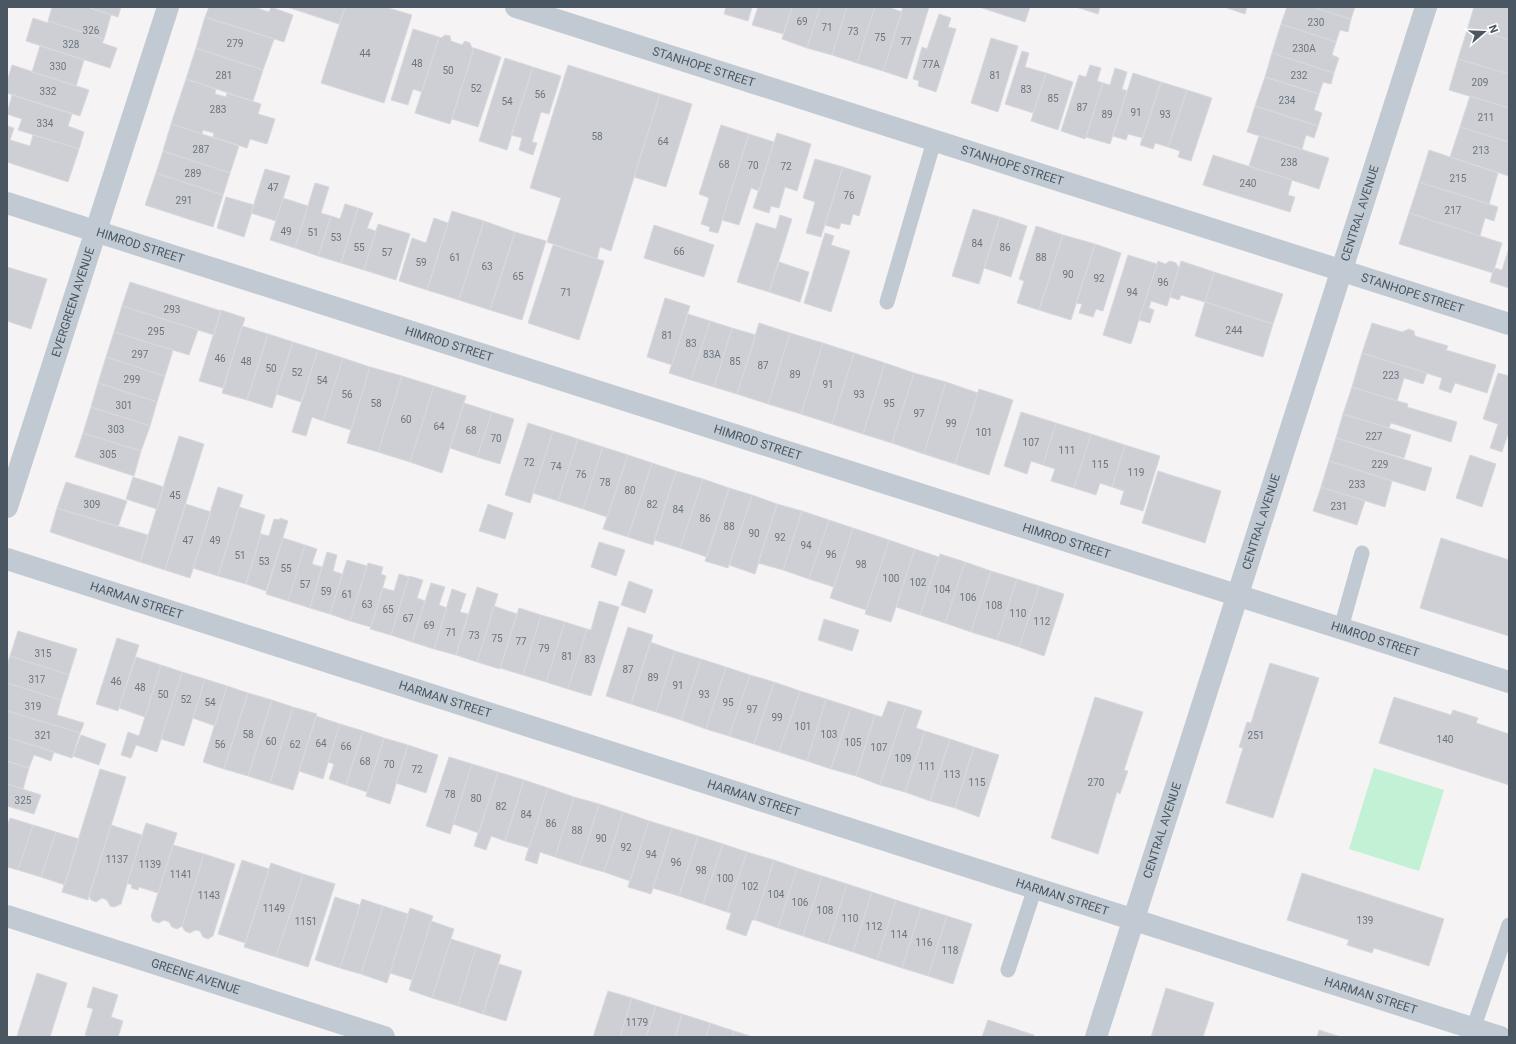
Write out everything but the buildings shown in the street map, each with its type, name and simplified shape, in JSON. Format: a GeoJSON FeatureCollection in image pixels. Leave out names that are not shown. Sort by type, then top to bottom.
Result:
{"type":"FeatureCollection","features":[{"type":"Feature","properties":{"kind":"street","name":"EVERGREEN AVENUE"},"geometry":{"type":"LineString","coordinates":[[7,507],[168,7]]}},
{"type":"Feature","properties":{"kind":"street","name":"STANHOPE STREET"},"geometry":{"type":"LineString","coordinates":[[516,7],[1509,324]]}},
{"type":"Feature","properties":{"kind":"street","name":"CENTRAL AVENUE"},"geometry":{"type":"LineString","coordinates":[[1096,1037],[1426,7]]}},
{"type":"Feature","properties":{"kind":"street","name":"HIMROD STREET"},"geometry":{"type":"LineString","coordinates":[[7,203],[1509,682]]}},
{"type":"Feature","properties":{"kind":"street","name":"HARMAN STREET"},"geometry":{"type":"LineString","coordinates":[[7,559],[1500,1037]]}},
{"type":"Feature","properties":{"kind":"street","name":"GREENE AVENUE"},"geometry":{"type":"LineString","coordinates":[[7,916],[384,1037]]}},
{"type":"Feature","properties":{"kind":"lane"},"geometry":{"type":"LineString","coordinates":[[887,302],[934,141]]}},
{"type":"Feature","properties":{"kind":"lane"},"geometry":{"type":"LineString","coordinates":[[1341,628],[1362,553]]}},
{"type":"Feature","properties":{"kind":"lane"},"geometry":{"type":"LineString","coordinates":[[1008,970],[1036,888]]}},
{"type":"Feature","properties":{"kind":"lane"},"geometry":{"type":"LineString","coordinates":[[1473,1028],[1509,925]]}},
{"type":"Feature","properties":{"kind":"green space"},"geometry":{"type":"Polygon","coordinates":[[[1374,768],[1444,790],[1419,871],[1349,849],[1374,768]]]}}]}
